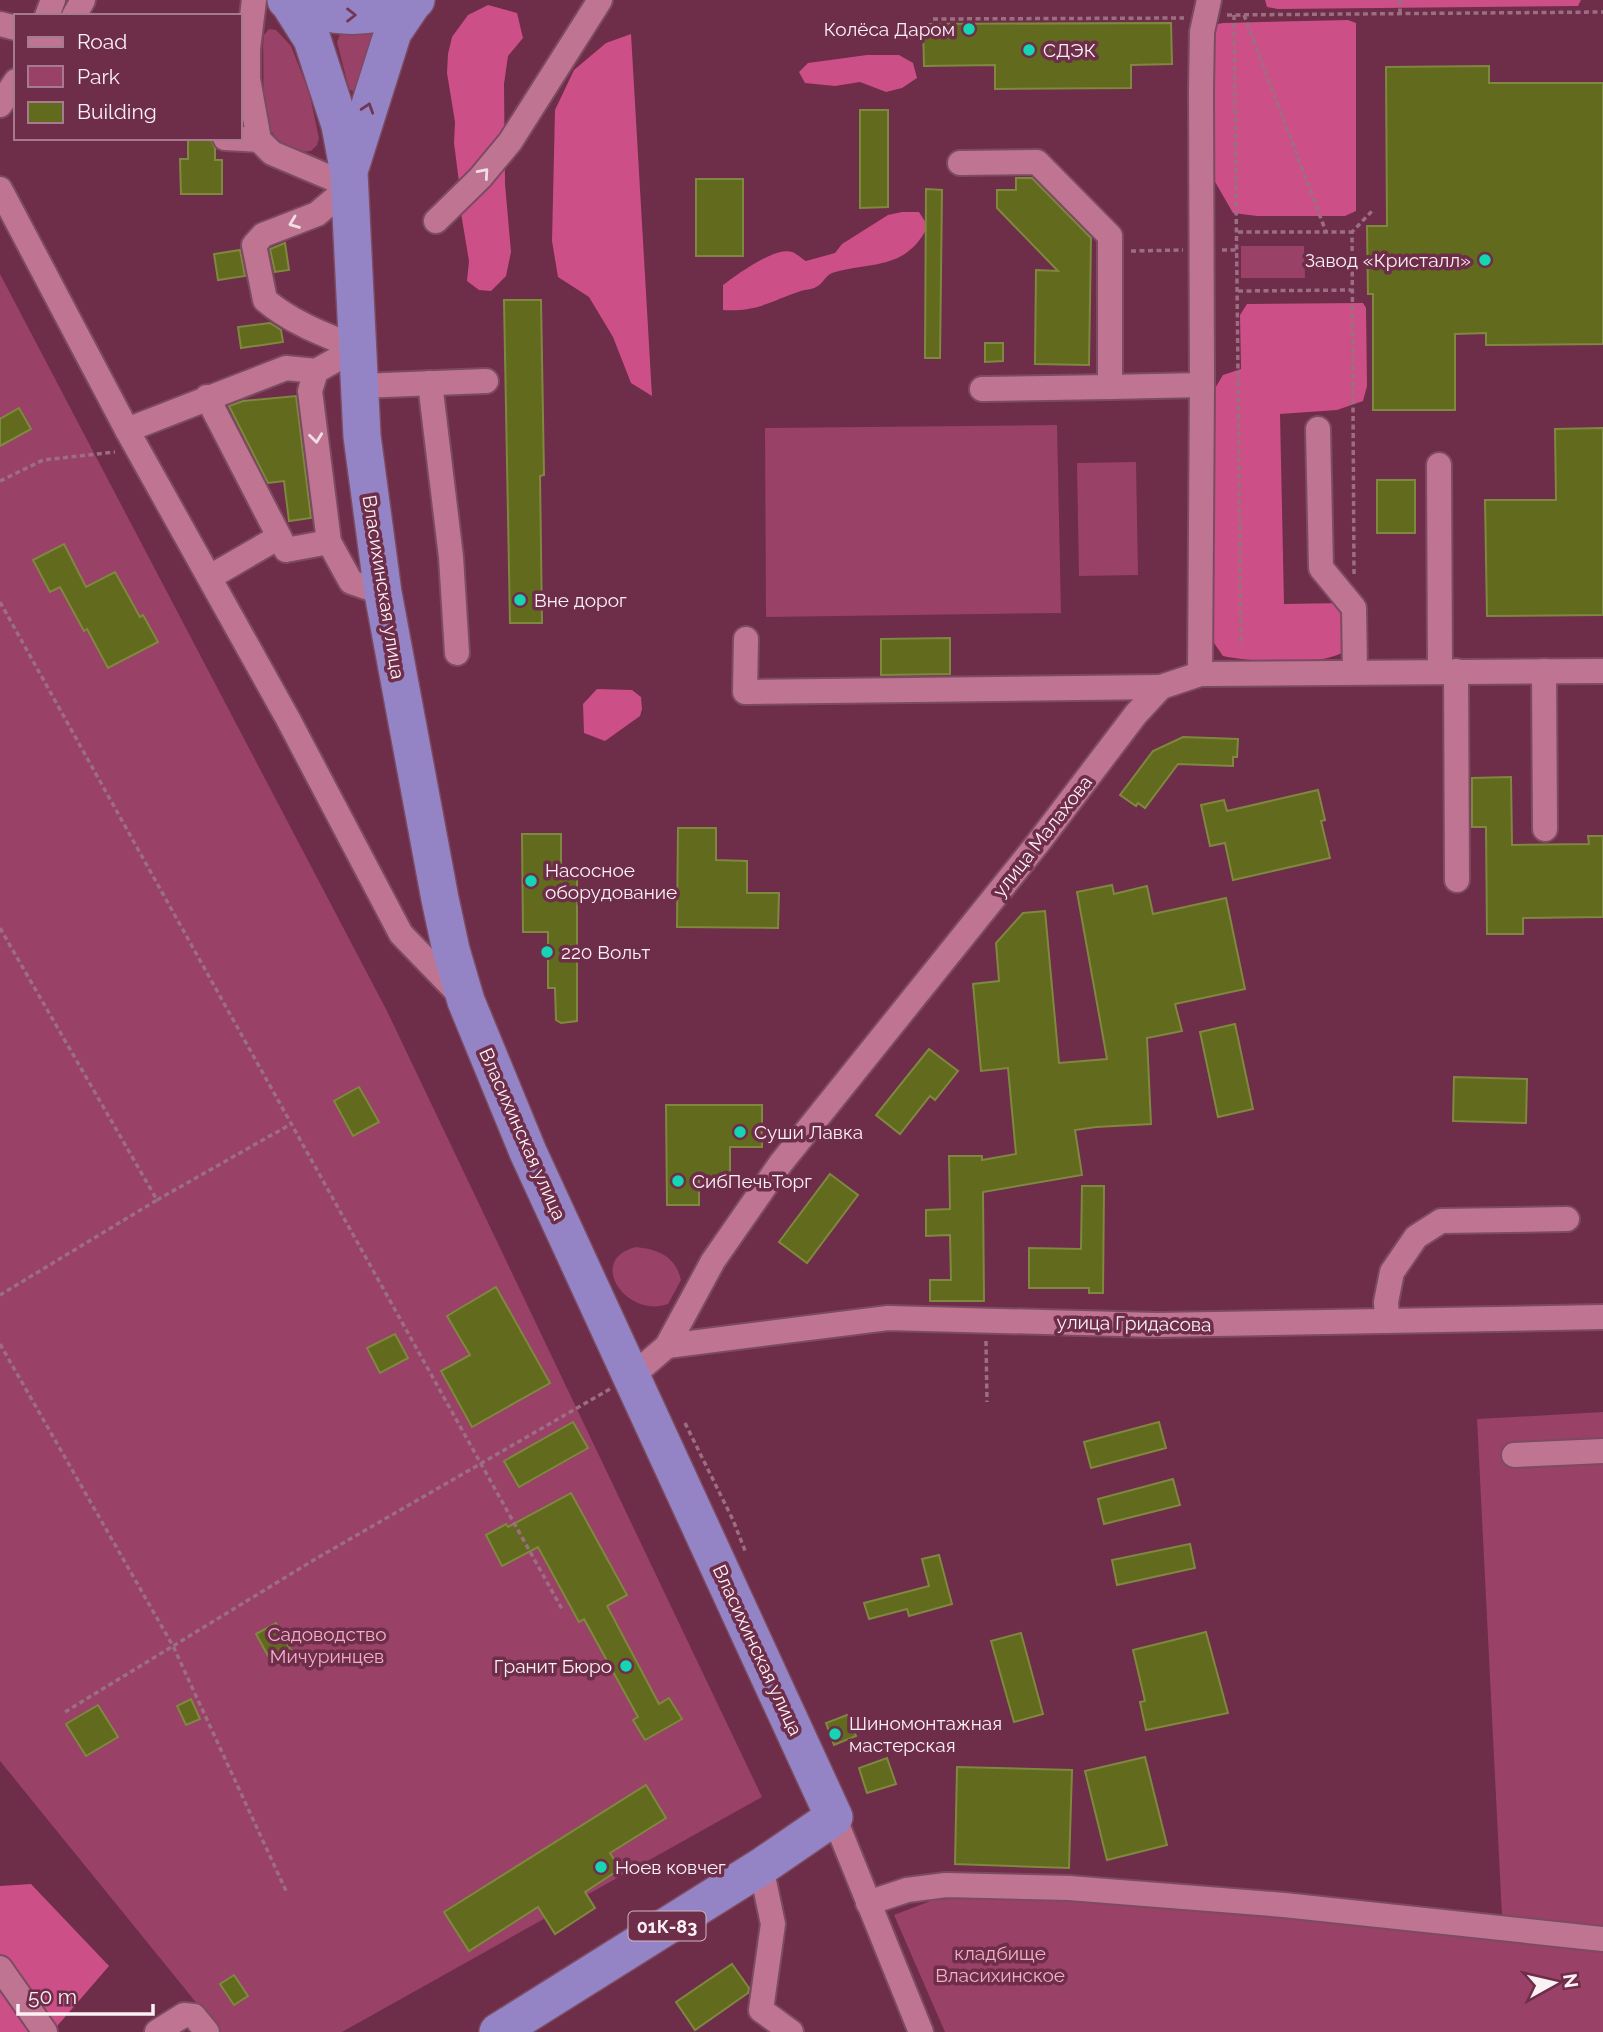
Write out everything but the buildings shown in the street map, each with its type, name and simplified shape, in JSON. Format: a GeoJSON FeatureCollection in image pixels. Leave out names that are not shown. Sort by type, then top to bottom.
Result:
{"type":"FeatureCollection","features":[{"type":"Feature","properties":{"kind":"highway"},"geometry":{"type":"LineString","coordinates":[[276,0],[347,17],[393,11],[415,1]]}},
{"type":"Feature","properties":{"kind":"highway"},"geometry":{"type":"LineString","coordinates":[[276,0],[312,39],[340,125],[350,180]]}},
{"type":"Feature","properties":{"kind":"highway"},"geometry":{"type":"LineString","coordinates":[[350,180],[363,123],[393,32],[415,1]]}},
{"type":"Feature","properties":{"kind":"highway","name":"Власихинская улица"},"geometry":{"type":"LineString","coordinates":[[350,180],[362,436],[383,593],[437,886],[466,1001],[528,1152],[834,1817]]}},
{"type":"Feature","properties":{"kind":"highway","name":"01К-83"},"geometry":{"type":"LineString","coordinates":[[498,2032],[761,1867],[834,1817]]}},
{"type":"Feature","properties":{"kind":"street"},"geometry":{"type":"LineString","coordinates":[[276,0],[248,49],[244,79],[259,140],[272,153],[350,180],[317,214],[263,235],[254,245],[265,300],[311,329],[357,348]]}},
{"type":"Feature","properties":{"kind":"street"},"geometry":{"type":"LineString","coordinates":[[436,221],[480,178],[510,142],[600,0]]}},
{"type":"Feature","properties":{"kind":"street"},"geometry":{"type":"LineString","coordinates":[[1200,674],[1201,90],[1206,8]]}},
{"type":"Feature","properties":{"kind":"street"},"geometry":{"type":"LineString","coordinates":[[0,105],[14,84]]}},
{"type":"Feature","properties":{"kind":"street"},"geometry":{"type":"LineString","coordinates":[[242,139],[259,140]]}},
{"type":"Feature","properties":{"kind":"street"},"geometry":{"type":"LineString","coordinates":[[960,163],[1037,162],[1110,236],[1110,387]]}},
{"type":"Feature","properties":{"kind":"street"},"geometry":{"type":"LineString","coordinates":[[0,189],[133,439],[288,719],[401,934],[466,1001]]}},
{"type":"Feature","properties":{"kind":"street"},"geometry":{"type":"LineString","coordinates":[[133,439],[207,397],[286,368],[316,371],[357,348]]}},
{"type":"Feature","properties":{"kind":"street"},"geometry":{"type":"LineString","coordinates":[[316,371],[310,390],[329,542],[351,582],[383,593]]}},
{"type":"Feature","properties":{"kind":"street"},"geometry":{"type":"LineString","coordinates":[[359,386],[486,381]]}},
{"type":"Feature","properties":{"kind":"street"},"geometry":{"type":"LineString","coordinates":[[430,383],[451,557],[457,653]]}},
{"type":"Feature","properties":{"kind":"street"},"geometry":{"type":"LineString","coordinates":[[982,388],[1202,385]]}},
{"type":"Feature","properties":{"kind":"street"},"geometry":{"type":"LineString","coordinates":[[207,397],[286,550],[329,542]]}},
{"type":"Feature","properties":{"kind":"street"},"geometry":{"type":"LineString","coordinates":[[1318,429],[1321,568],[1354,608],[1355,671]]}},
{"type":"Feature","properties":{"kind":"street"},"geometry":{"type":"LineString","coordinates":[[1439,465],[1457,880]]}},
{"type":"Feature","properties":{"kind":"street"},"geometry":{"type":"LineString","coordinates":[[209,577],[279,537]]}},
{"type":"Feature","properties":{"kind":"street"},"geometry":{"type":"LineString","coordinates":[[746,639],[745,692],[1161,687]]}},
{"type":"Feature","properties":{"kind":"street"},"geometry":{"type":"LineString","coordinates":[[1544,671],[1545,830]]}},
{"type":"Feature","properties":{"kind":"street","name":"улица Малахова"},"geometry":{"type":"LineString","coordinates":[[667,1346],[713,1261],[781,1163],[1029,854],[1136,714],[1161,687],[1200,674],[1603,671]]}},
{"type":"Feature","properties":{"kind":"street"},"geometry":{"type":"LineString","coordinates":[[1387,1321],[1386,1302],[1392,1272],[1416,1237],[1441,1221],[1567,1219]]}},
{"type":"Feature","properties":{"kind":"street","name":"улица Гридасова"},"geometry":{"type":"LineString","coordinates":[[667,1346],[888,1318],[1157,1325],[1603,1317]]}},
{"type":"Feature","properties":{"kind":"street"},"geometry":{"type":"LineString","coordinates":[[631,1377],[667,1346]]}},
{"type":"Feature","properties":{"kind":"street"},"geometry":{"type":"LineString","coordinates":[[1514,1455],[1603,1451]]}},
{"type":"Feature","properties":{"kind":"street","name":"Власихинская улица"},"geometry":{"type":"LineString","coordinates":[[834,1817],[921,2032]]}},
{"type":"Feature","properties":{"kind":"street"},"geometry":{"type":"LineString","coordinates":[[761,1867],[773,1924],[761,2010],[791,2032]]}},
{"type":"Feature","properties":{"kind":"street"},"geometry":{"type":"LineString","coordinates":[[868,1903],[907,1890],[946,1885],[1069,1888],[1284,1905],[1603,1939]]}},
{"type":"Feature","properties":{"kind":"street"},"geometry":{"type":"LineString","coordinates":[[0,1968],[45,2032]]}},
{"type":"Feature","properties":{"kind":"street"},"geometry":{"type":"LineString","coordinates":[[157,2032],[184,2015],[194,2016],[207,2032]]}},
{"type":"Feature","properties":{"kind":"path"},"geometry":{"type":"LineString","coordinates":[[1400,0],[1400,13]]}},
{"type":"Feature","properties":{"kind":"path"},"geometry":{"type":"LineString","coordinates":[[933,19],[1171,19],[1206,8],[1234,15],[1603,12]]}},
{"type":"Feature","properties":{"kind":"path"},"geometry":{"type":"LineString","coordinates":[[1234,15],[1241,646]]}},
{"type":"Feature","properties":{"kind":"path"},"geometry":{"type":"LineString","coordinates":[[1244,15],[1326,232]]}},
{"type":"Feature","properties":{"kind":"path"},"geometry":{"type":"LineString","coordinates":[[1354,608],[1352,232],[1373,210]]}},
{"type":"Feature","properties":{"kind":"path"},"geometry":{"type":"LineString","coordinates":[[1238,232],[1352,232]]}},
{"type":"Feature","properties":{"kind":"path"},"geometry":{"type":"LineString","coordinates":[[1110,251],[1238,250]]}},
{"type":"Feature","properties":{"kind":"path"},"geometry":{"type":"LineString","coordinates":[[1238,291],[1352,290]]}},
{"type":"Feature","properties":{"kind":"path"},"geometry":{"type":"LineString","coordinates":[[0,481],[43,460],[133,439]]}},
{"type":"Feature","properties":{"kind":"path"},"geometry":{"type":"LineString","coordinates":[[0,602],[562,1609]]}},
{"type":"Feature","properties":{"kind":"path"},"geometry":{"type":"LineString","coordinates":[[0,928],[158,1200]]}},
{"type":"Feature","properties":{"kind":"path"},"geometry":{"type":"LineString","coordinates":[[0,1295],[291,1124]]}},
{"type":"Feature","properties":{"kind":"path"},"geometry":{"type":"LineString","coordinates":[[986,1321],[987,1402]]}},
{"type":"Feature","properties":{"kind":"path"},"geometry":{"type":"LineString","coordinates":[[0,1344],[173,1646],[288,1893]]}},
{"type":"Feature","properties":{"kind":"path"},"geometry":{"type":"LineString","coordinates":[[65,1712],[317,1558],[631,1377]]}},
{"type":"Feature","properties":{"kind":"path"},"geometry":{"type":"LineString","coordinates":[[685,1423],[747,1553]]}},
{"type":"Feature","properties":{"kind":"green space"},"geometry":{"type":"Polygon","coordinates":[[[269,29],[276,30],[291,46],[309,92],[319,138],[311,151],[291,148],[279,140],[270,129],[264,95],[263,45],[264,35],[269,29]]]}},
{"type":"Feature","properties":{"kind":"green space"},"geometry":{"type":"Polygon","coordinates":[[[341,32],[375,34],[357,94],[349,89],[337,42],[341,32]]]}},
{"type":"Feature","properties":{"kind":"green space"},"geometry":{"type":"Polygon","coordinates":[[[1241,246],[1304,246],[1305,278],[1241,278],[1241,246]]]}},
{"type":"Feature","properties":{"kind":"green space","name":"Садоводство Мичуринцев"},"geometry":{"type":"Polygon","coordinates":[[[0,274],[387,1011],[762,1797],[342,2032],[220,2032],[0,1761],[0,274]]]}},
{"type":"Feature","properties":{"kind":"green space"},"geometry":{"type":"Polygon","coordinates":[[[1057,425],[1061,613],[766,617],[765,428],[1057,425]]]}},
{"type":"Feature","properties":{"kind":"green space"},"geometry":{"type":"Polygon","coordinates":[[[1136,462],[1138,575],[1079,576],[1077,463],[1136,462]]]}},
{"type":"Feature","properties":{"kind":"green space"},"geometry":{"type":"Polygon","coordinates":[[[636,1247],[659,1252],[675,1265],[679,1272],[681,1280],[668,1304],[653,1306],[639,1303],[626,1296],[618,1286],[613,1275],[614,1264],[621,1254],[636,1247]]]}},
{"type":"Feature","properties":{"kind":"green space","name":"кладбище Власихинское"},"geometry":{"type":"Polygon","coordinates":[[[1603,1412],[1603,2032],[945,2032],[894,1915],[933,1900],[1004,1896],[1503,1936],[1477,1419],[1603,1412]]]}},
{"type":"Feature","properties":{"kind":"shaded area"},"geometry":{"type":"Polygon","coordinates":[[[1265,0],[1581,0],[1578,6],[1278,9],[1267,7],[1265,0]]]}},
{"type":"Feature","properties":{"kind":"shaded area"},"geometry":{"type":"Polygon","coordinates":[[[488,5],[517,13],[523,38],[508,56],[504,84],[505,184],[511,252],[506,276],[491,291],[479,290],[467,281],[469,261],[459,201],[455,122],[447,73],[452,37],[468,15],[488,5]]]}},
{"type":"Feature","properties":{"kind":"shaded area"},"geometry":{"type":"Polygon","coordinates":[[[1348,20],[1356,23],[1356,211],[1345,216],[1257,216],[1233,213],[1214,180],[1213,25],[1348,20]]]}},
{"type":"Feature","properties":{"kind":"shaded area"},"geometry":{"type":"Polygon","coordinates":[[[631,34],[652,396],[631,383],[613,337],[589,297],[558,277],[552,241],[555,110],[574,70],[606,43],[631,34]]]}},
{"type":"Feature","properties":{"kind":"shaded area"},"geometry":{"type":"Polygon","coordinates":[[[867,55],[899,55],[913,63],[917,78],[902,88],[886,92],[860,82],[835,86],[805,83],[799,72],[808,63],[867,55]]]}},
{"type":"Feature","properties":{"kind":"shaded area"},"geometry":{"type":"Polygon","coordinates":[[[919,212],[928,226],[909,251],[899,257],[832,273],[814,288],[764,305],[723,310],[723,285],[756,262],[785,251],[806,261],[835,253],[842,244],[888,215],[919,212]]]}},
{"type":"Feature","properties":{"kind":"shaded area"},"geometry":{"type":"Polygon","coordinates":[[[1363,303],[1366,308],[1367,386],[1363,401],[1337,410],[1280,414],[1284,604],[1345,603],[1345,651],[1334,656],[1303,661],[1250,660],[1223,656],[1214,643],[1214,390],[1223,375],[1241,369],[1240,315],[1247,304],[1363,303]]]}},
{"type":"Feature","properties":{"kind":"shaded area"},"geometry":{"type":"Polygon","coordinates":[[[597,689],[632,690],[641,697],[640,716],[605,741],[584,733],[583,704],[597,689]]]}},
{"type":"Feature","properties":{"kind":"shaded area"},"geometry":{"type":"Polygon","coordinates":[[[31,1884],[109,1966],[52,2032],[0,2032],[0,1886],[31,1884]]]}},
{"type":"Feature","properties":{"kind":"place","name":"Колёса Даром"},"geometry":{"type":"Point","coordinates":[969,29]}},
{"type":"Feature","properties":{"kind":"place","name":"СДЭК"},"geometry":{"type":"Point","coordinates":[1029,50]}},
{"type":"Feature","properties":{"kind":"place","name":"Завод «Кристалл»"},"geometry":{"type":"Point","coordinates":[1485,260]}},
{"type":"Feature","properties":{"kind":"place","name":"Вне дорог"},"geometry":{"type":"Point","coordinates":[520,600]}},
{"type":"Feature","properties":{"kind":"place","name":"Насосное оборудование"},"geometry":{"type":"Point","coordinates":[531,881]}},
{"type":"Feature","properties":{"kind":"place","name":"220 Вольт"},"geometry":{"type":"Point","coordinates":[547,952]}},
{"type":"Feature","properties":{"kind":"place","name":"Суши Лавка"},"geometry":{"type":"Point","coordinates":[740,1132]}},
{"type":"Feature","properties":{"kind":"place","name":"СибПечьТорг"},"geometry":{"type":"Point","coordinates":[678,1181]}},
{"type":"Feature","properties":{"kind":"place","name":"Гранит Бюро"},"geometry":{"type":"Point","coordinates":[626,1666]}},
{"type":"Feature","properties":{"kind":"place","name":"Шиномонтажная мастерская"},"geometry":{"type":"Point","coordinates":[835,1734]}},
{"type":"Feature","properties":{"kind":"place","name":"Ноев ковчег"},"geometry":{"type":"Point","coordinates":[601,1867]}}]}
